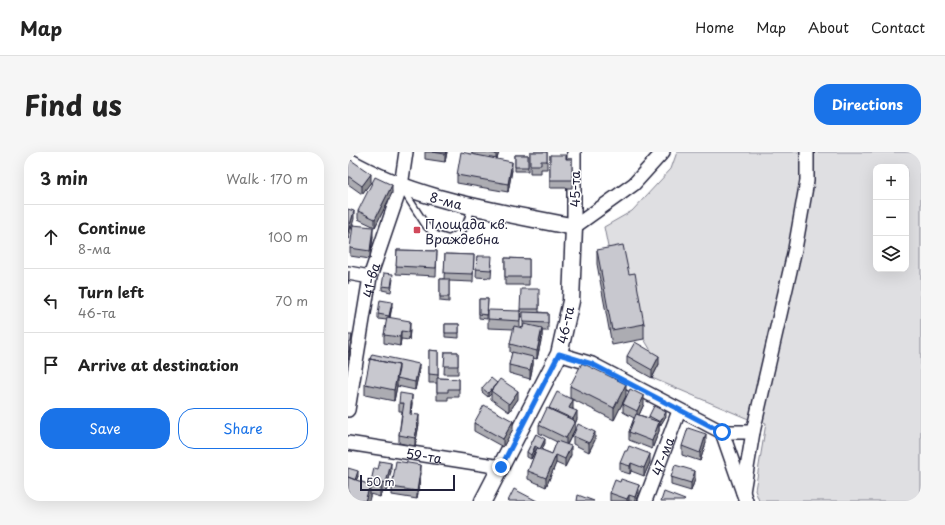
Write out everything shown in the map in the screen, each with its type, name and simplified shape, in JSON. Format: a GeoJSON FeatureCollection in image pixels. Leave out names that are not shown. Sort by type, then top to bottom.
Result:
{"type":"FeatureCollection","features":[{"type":"Feature","properties":{"kind":"street","name":"41-ва"},"geometry":{"type":"LineString","coordinates":[[348,410],[370,277],[400,186],[406,152]]}},
{"type":"Feature","properties":{"kind":"street","name":"45-та"},"geometry":{"type":"LineString","coordinates":[[574,152],[574,227]]}},
{"type":"Feature","properties":{"kind":"street"},"geometry":{"type":"LineString","coordinates":[[574,227],[634,184],[663,152]]}},
{"type":"Feature","properties":{"kind":"street"},"geometry":{"type":"LineString","coordinates":[[744,496],[753,432],[794,249],[807,181],[807,152]]}},
{"type":"Feature","properties":{"kind":"street","name":"8-ма"},"geometry":{"type":"LineString","coordinates":[[348,161],[420,197],[574,227]]}},
{"type":"Feature","properties":{"kind":"street","name":"46-та"},"geometry":{"type":"LineString","coordinates":[[483,501],[559,354],[570,301],[574,227]]}},
{"type":"Feature","properties":{"kind":"street"},"geometry":{"type":"LineString","coordinates":[[348,273],[370,277]]}},
{"type":"Feature","properties":{"kind":"street"},"geometry":{"type":"LineString","coordinates":[[559,354],[592,364],[679,411],[722,432],[753,432]]}},
{"type":"Feature","properties":{"kind":"street","name":"47-ма"},"geometry":{"type":"LineString","coordinates":[[645,501],[679,411]]}},
{"type":"Feature","properties":{"kind":"street"},"geometry":{"type":"LineString","coordinates":[[722,432],[744,496]]}},
{"type":"Feature","properties":{"kind":"street","name":"59-та"},"geometry":{"type":"LineString","coordinates":[[348,443],[501,467]]}},
{"type":"Feature","properties":{"kind":"lane"},"geometry":{"type":"LineString","coordinates":[[400,186],[427,227],[436,235],[449,239],[460,234],[467,223],[471,206]]}},
{"type":"Feature","properties":{"kind":"lane"},"geometry":{"type":"LineString","coordinates":[[414,209],[420,197]]}},
{"type":"Feature","properties":{"kind":"shaded area"},"geometry":{"type":"Polygon","coordinates":[[[677,152],[921,152],[921,501],[759,501],[755,490],[766,423],[746,418],[652,378],[659,364],[644,339],[635,287],[611,262],[604,227],[632,211],[671,169],[677,152]]]}},
{"type":"Feature","properties":{"kind":"building"},"geometry":{"type":"Polygon","coordinates":[[[432,152],[446,152],[445,154],[432,152]]]}},
{"type":"Feature","properties":{"kind":"building"},"geometry":{"type":"Polygon","coordinates":[[[461,152],[512,162],[508,184],[457,175],[461,152]]]}},
{"type":"Feature","properties":{"kind":"building"},"geometry":{"type":"Polygon","coordinates":[[[530,152],[547,152],[547,161],[541,161],[541,165],[530,165],[530,152]]]}},
{"type":"Feature","properties":{"kind":"building"},"geometry":{"type":"Polygon","coordinates":[[[515,155],[528,155],[528,167],[515,167],[515,155]]]}},
{"type":"Feature","properties":{"kind":"building"},"geometry":{"type":"Polygon","coordinates":[[[550,155],[566,155],[566,159],[572,159],[572,180],[550,180],[550,155]]]}},
{"type":"Feature","properties":{"kind":"building"},"geometry":{"type":"Polygon","coordinates":[[[348,158],[371,174],[362,186],[348,176],[348,158]]]}},
{"type":"Feature","properties":{"kind":"building"},"geometry":{"type":"Polygon","coordinates":[[[375,177],[392,185],[375,219],[358,211],[375,177]]]}},
{"type":"Feature","properties":{"kind":"building"},"geometry":{"type":"Polygon","coordinates":[[[348,209],[354,211],[348,232],[348,209]]]}},
{"type":"Feature","properties":{"kind":"building"},"geometry":{"type":"Polygon","coordinates":[[[353,225],[373,227],[370,251],[350,248],[353,225]]]}},
{"type":"Feature","properties":{"kind":"building"},"geometry":{"type":"Polygon","coordinates":[[[623,245],[629,274],[635,273],[644,324],[612,330],[597,250],[623,245]]]}},
{"type":"Feature","properties":{"kind":"building"},"geometry":{"type":"Polygon","coordinates":[[[397,250],[437,251],[436,268],[396,266],[397,250]]]}},
{"type":"Feature","properties":{"kind":"building"},"geometry":{"type":"Polygon","coordinates":[[[445,254],[474,255],[473,274],[444,273],[445,254]]]}},
{"type":"Feature","properties":{"kind":"building"},"geometry":{"type":"Polygon","coordinates":[[[477,256],[492,256],[491,270],[476,269],[477,256]]]}},
{"type":"Feature","properties":{"kind":"building"},"geometry":{"type":"Polygon","coordinates":[[[505,258],[529,259],[529,277],[505,277],[505,258]]]}},
{"type":"Feature","properties":{"kind":"building"},"geometry":{"type":"Polygon","coordinates":[[[384,273],[393,274],[391,287],[382,286],[384,273]]]}},
{"type":"Feature","properties":{"kind":"building"},"geometry":{"type":"Polygon","coordinates":[[[440,279],[449,279],[449,297],[440,297],[440,279]]]}},
{"type":"Feature","properties":{"kind":"building"},"geometry":{"type":"Polygon","coordinates":[[[521,289],[539,289],[539,309],[520,309],[521,289]]]}},
{"type":"Feature","properties":{"kind":"building"},"geometry":{"type":"Polygon","coordinates":[[[479,299],[488,299],[487,315],[479,314],[479,299]]]}},
{"type":"Feature","properties":{"kind":"building"},"geometry":{"type":"Polygon","coordinates":[[[380,300],[392,302],[389,316],[378,314],[380,300]]]}},
{"type":"Feature","properties":{"kind":"building"},"geometry":{"type":"Polygon","coordinates":[[[488,310],[520,311],[520,321],[488,319],[488,310]]]}},
{"type":"Feature","properties":{"kind":"building"},"geometry":{"type":"Polygon","coordinates":[[[523,312],[548,313],[548,323],[523,322],[523,312]]]}},
{"type":"Feature","properties":{"kind":"building"},"geometry":{"type":"Polygon","coordinates":[[[387,317],[410,321],[409,332],[401,331],[400,337],[384,335],[387,317]]]}},
{"type":"Feature","properties":{"kind":"building"},"geometry":{"type":"Polygon","coordinates":[[[445,324],[459,324],[459,333],[445,333],[445,324]]]}},
{"type":"Feature","properties":{"kind":"building"},"geometry":{"type":"Polygon","coordinates":[[[524,324],[542,328],[537,351],[510,344],[514,326],[523,328],[524,324]]]}},
{"type":"Feature","properties":{"kind":"building"},"geometry":{"type":"Polygon","coordinates":[[[348,335],[352,335],[349,352],[348,352],[348,335]]]}},
{"type":"Feature","properties":{"kind":"building"},"geometry":{"type":"Polygon","coordinates":[[[635,342],[659,356],[652,370],[627,356],[635,342]]]}},
{"type":"Feature","properties":{"kind":"building"},"geometry":{"type":"Polygon","coordinates":[[[429,350],[438,351],[438,375],[429,374],[429,350]]]}},
{"type":"Feature","properties":{"kind":"building"},"geometry":{"type":"Polygon","coordinates":[[[445,352],[458,352],[458,366],[444,366],[445,352]]]}},
{"type":"Feature","properties":{"kind":"building"},"geometry":{"type":"Polygon","coordinates":[[[512,352],[533,357],[530,370],[509,365],[512,352]]]}},
{"type":"Feature","properties":{"kind":"building"},"geometry":{"type":"Polygon","coordinates":[[[372,354],[419,364],[415,382],[397,378],[399,365],[370,359],[372,354]]]}},
{"type":"Feature","properties":{"kind":"building"},"geometry":{"type":"Polygon","coordinates":[[[370,359],[399,365],[394,390],[365,384],[370,359]]]}},
{"type":"Feature","properties":{"kind":"building"},"geometry":{"type":"Polygon","coordinates":[[[582,363],[626,384],[614,408],[570,386],[582,363]]]}},
{"type":"Feature","properties":{"kind":"building"},"geometry":{"type":"Polygon","coordinates":[[[437,378],[459,379],[459,389],[448,389],[448,392],[437,392],[437,378]]]}},
{"type":"Feature","properties":{"kind":"building"},"geometry":{"type":"Polygon","coordinates":[[[491,378],[497,383],[488,393],[482,388],[491,378]]]}},
{"type":"Feature","properties":{"kind":"building"},"geometry":{"type":"Polygon","coordinates":[[[500,379],[518,391],[509,404],[491,391],[500,379]]]}},
{"type":"Feature","properties":{"kind":"building"},"geometry":{"type":"Polygon","coordinates":[[[630,389],[644,396],[637,411],[623,404],[630,389]]]}},
{"type":"Feature","properties":{"kind":"building"},"geometry":{"type":"Polygon","coordinates":[[[557,392],[573,400],[569,408],[577,411],[573,419],[549,408],[557,392]]]}},
{"type":"Feature","properties":{"kind":"building"},"geometry":{"type":"Polygon","coordinates":[[[400,393],[412,395],[410,414],[419,415],[415,438],[399,435],[404,403],[399,403],[400,393]]]}},
{"type":"Feature","properties":{"kind":"building"},"geometry":{"type":"Polygon","coordinates":[[[484,405],[513,421],[503,439],[474,423],[484,405]]]}},
{"type":"Feature","properties":{"kind":"building"},"geometry":{"type":"Polygon","coordinates":[[[654,406],[666,412],[660,422],[649,416],[654,406]]]}},
{"type":"Feature","properties":{"kind":"building"},"geometry":{"type":"Polygon","coordinates":[[[547,408],[575,421],[566,438],[539,425],[547,408]]]}},
{"type":"Feature","properties":{"kind":"building"},"geometry":{"type":"Polygon","coordinates":[[[636,414],[659,422],[652,441],[629,432],[636,414]]]}},
{"type":"Feature","properties":{"kind":"building"},"geometry":{"type":"Polygon","coordinates":[[[578,424],[595,432],[589,443],[573,436],[578,424]]]}},
{"type":"Feature","properties":{"kind":"building"},"geometry":{"type":"Polygon","coordinates":[[[688,428],[706,434],[700,453],[682,446],[688,428]]]}},
{"type":"Feature","properties":{"kind":"building"},"geometry":{"type":"Polygon","coordinates":[[[536,434],[545,439],[540,449],[535,446],[531,455],[527,452],[536,434]]]}},
{"type":"Feature","properties":{"kind":"building"},"geometry":{"type":"Polygon","coordinates":[[[557,441],[571,446],[565,459],[556,455],[546,478],[528,471],[537,448],[552,454],[557,441]]]}},
{"type":"Feature","properties":{"kind":"building"},"geometry":{"type":"Polygon","coordinates":[[[629,446],[650,454],[644,468],[631,463],[630,466],[620,463],[629,446]]]}},
{"type":"Feature","properties":{"kind":"building"},"geometry":{"type":"Polygon","coordinates":[[[380,461],[391,463],[386,483],[382,482],[380,488],[370,486],[374,468],[378,469],[380,461]]]}},
{"type":"Feature","properties":{"kind":"building"},"geometry":{"type":"Polygon","coordinates":[[[396,461],[421,465],[417,491],[392,487],[396,461]]]}},
{"type":"Feature","properties":{"kind":"building"},"geometry":{"type":"Polygon","coordinates":[[[675,465],[695,471],[691,483],[671,477],[675,465]]]}},
{"type":"Feature","properties":{"kind":"building"},"geometry":{"type":"Polygon","coordinates":[[[348,468],[358,471],[355,480],[348,477],[348,468]]]}},
{"type":"Feature","properties":{"kind":"building"},"geometry":{"type":"Polygon","coordinates":[[[348,477],[370,485],[365,501],[348,501],[348,477]]]}},
{"type":"Feature","properties":{"kind":"building"},"geometry":{"type":"Polygon","coordinates":[[[621,479],[639,485],[635,497],[629,495],[627,499],[610,493],[615,480],[620,482],[621,479]]]}},
{"type":"Feature","properties":{"kind":"building"},"geometry":{"type":"Polygon","coordinates":[[[514,489],[537,501],[508,501],[514,489]]]}},
{"type":"Feature","properties":{"kind":"building"},"geometry":{"type":"Polygon","coordinates":[[[664,492],[685,500],[661,501],[664,492]]]}},
{"type":"Feature","properties":{"kind":"building"},"geometry":{"type":"Polygon","coordinates":[[[578,495],[594,501],[577,501],[578,495]]]}},
{"type":"Feature","properties":{"kind":"place","name":"Площада кв. Враждебна"},"geometry":{"type":"Point","coordinates":[417,230]}},
{"type":"Feature","properties":{"kind":"route"},"geometry":{"type":"LineString","coordinates":[[501,467],[559,354],[592,364],[679,411],[722,432]]}}]}
